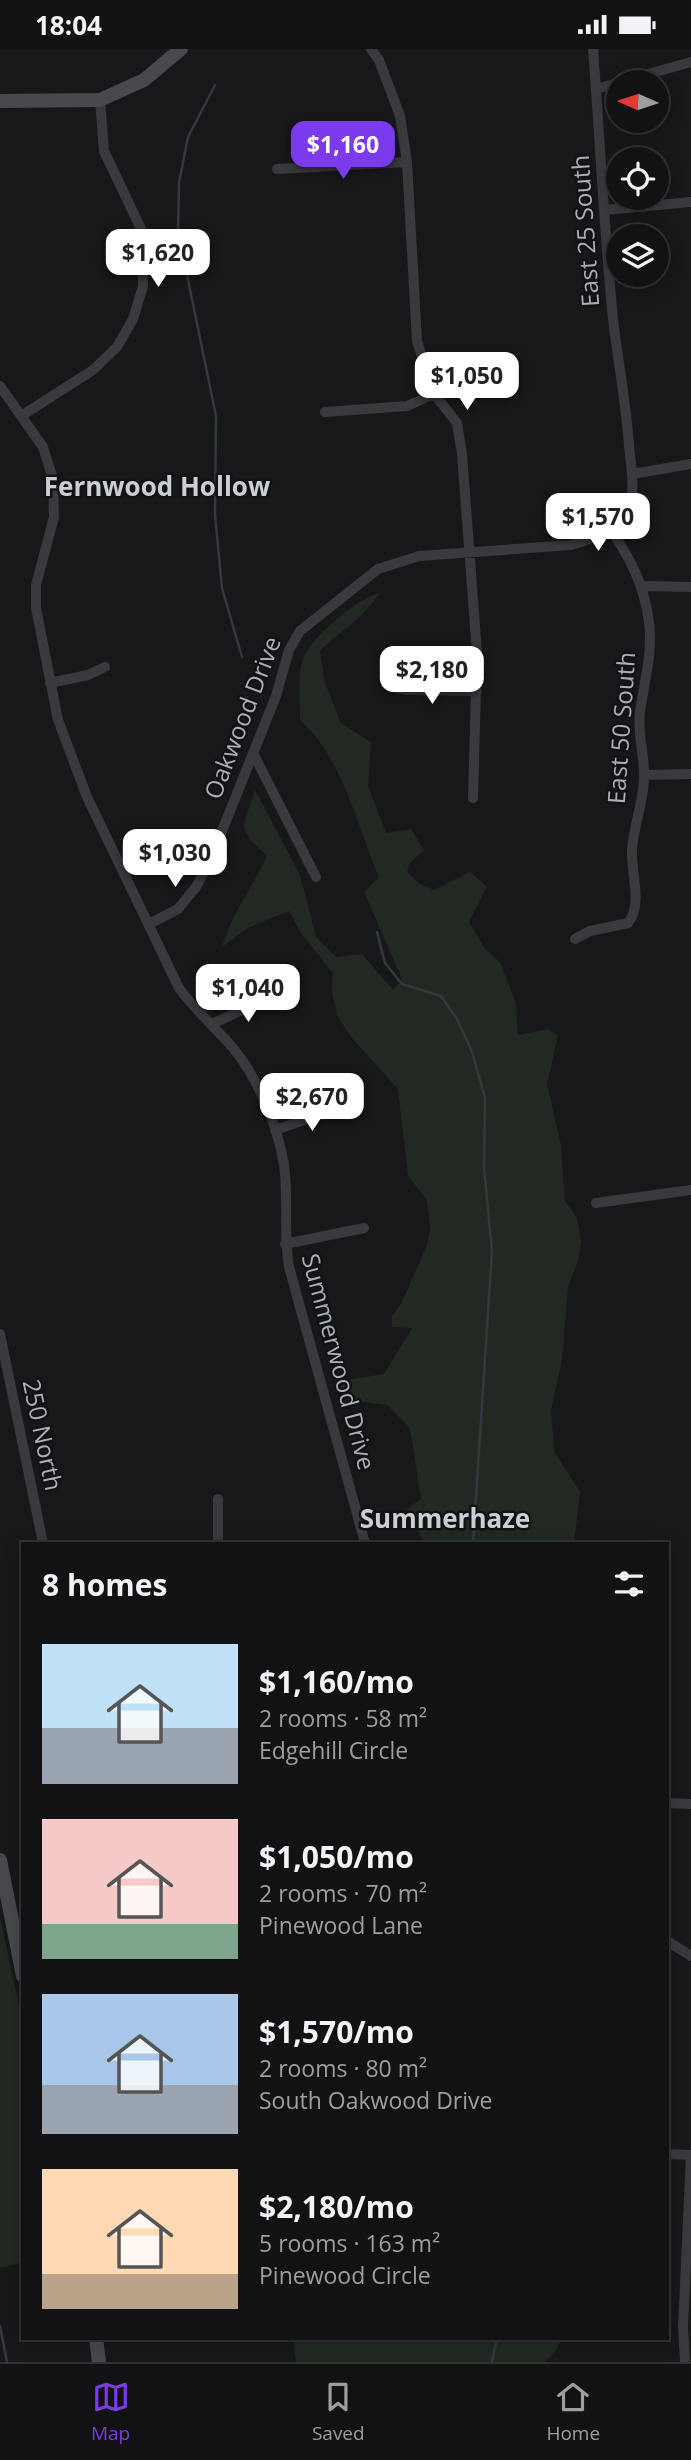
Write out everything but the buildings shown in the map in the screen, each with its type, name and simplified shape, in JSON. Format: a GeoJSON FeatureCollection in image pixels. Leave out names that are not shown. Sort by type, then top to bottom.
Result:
{"type":"FeatureCollection","features":[{"type":"Feature","properties":{"kind":"street"},"geometry":{"type":"LineString","coordinates":[[0,101],[100,100],[144,80],[181,49]]}},
{"type":"Feature","properties":{"kind":"street"},"geometry":{"type":"LineString","coordinates":[[371,49],[379,61],[400,115],[407,162],[417,341],[434,394],[457,423],[469,552],[477,691],[473,798]]}},
{"type":"Feature","properties":{"kind":"street","name":"East 25 South"},"geometry":{"type":"LineString","coordinates":[[593,49],[614,319],[632,474],[632,493],[625,513],[610,529]]}},
{"type":"Feature","properties":{"kind":"street"},"geometry":{"type":"LineString","coordinates":[[662,70],[691,62]]}},
{"type":"Feature","properties":{"kind":"street"},"geometry":{"type":"LineString","coordinates":[[596,89],[606,86]]}},
{"type":"Feature","properties":{"kind":"street"},"geometry":{"type":"LineString","coordinates":[[20,416],[93,370],[117,347],[133,319],[143,286],[142,231],[104,151],[100,100]]}},
{"type":"Feature","properties":{"kind":"street"},"geometry":{"type":"LineString","coordinates":[[277,169],[407,162]]}},
{"type":"Feature","properties":{"kind":"street"},"geometry":{"type":"LineString","coordinates":[[605,210],[691,202]]}},
{"type":"Feature","properties":{"kind":"street","name":"Summerwood Drive"},"geometry":{"type":"LineString","coordinates":[[0,386],[43,447],[53,479],[54,517],[36,585],[36,608],[50,683],[72,761],[179,988],[191,1006],[212,1024],[235,1050],[257,1087],[275,1130],[284,1165],[285,1244],[365,1542]]}},
{"type":"Feature","properties":{"kind":"street"},"geometry":{"type":"LineString","coordinates":[[325,412],[407,406],[434,394]]}},
{"type":"Feature","properties":{"kind":"street"},"geometry":{"type":"LineString","coordinates":[[632,474],[691,464]]}},
{"type":"Feature","properties":{"kind":"street","name":"Oakwood Drive"},"geometry":{"type":"LineString","coordinates":[[149,924],[178,909],[196,887],[210,861],[276,696],[289,650],[300,631],[378,569],[419,557],[571,545],[595,538],[610,529]]}},
{"type":"Feature","properties":{"kind":"street","name":"East 50 South"},"geometry":{"type":"LineString","coordinates":[[575,939],[590,931],[628,923],[635,915],[632,848],[644,775],[640,715],[650,648],[643,586],[629,555],[610,529]]}},
{"type":"Feature","properties":{"kind":"street"},"geometry":{"type":"LineString","coordinates":[[643,586],[691,587]]}},
{"type":"Feature","properties":{"kind":"street"},"geometry":{"type":"LineString","coordinates":[[50,683],[88,675],[105,667]]}},
{"type":"Feature","properties":{"kind":"street"},"geometry":{"type":"LineString","coordinates":[[392,687],[406,690],[477,691]]}},
{"type":"Feature","properties":{"kind":"street"},"geometry":{"type":"LineString","coordinates":[[253,753],[316,877]]}},
{"type":"Feature","properties":{"kind":"street"},"geometry":{"type":"LineString","coordinates":[[644,775],[691,775]]}},
{"type":"Feature","properties":{"kind":"street"},"geometry":{"type":"LineString","coordinates":[[212,1024],[261,1001],[279,1002]]}},
{"type":"Feature","properties":{"kind":"street"},"geometry":{"type":"LineString","coordinates":[[275,1130],[340,1108]]}},
{"type":"Feature","properties":{"kind":"street"},"geometry":{"type":"LineString","coordinates":[[596,1203],[691,1190]]}},
{"type":"Feature","properties":{"kind":"street"},"geometry":{"type":"LineString","coordinates":[[285,1244],[364,1228]]}},
{"type":"Feature","properties":{"kind":"street","name":"250 North"},"geometry":{"type":"LineString","coordinates":[[0,1334],[43,1542]]}},
{"type":"Feature","properties":{"kind":"street"},"geometry":{"type":"LineString","coordinates":[[218,1499],[218,1542]]}},
{"type":"Feature","properties":{"kind":"street"},"geometry":{"type":"LineString","coordinates":[[669,1803],[691,1804]]}},
{"type":"Feature","properties":{"kind":"street"},"geometry":{"type":"LineString","coordinates":[[0,1860],[21,1966]]}},
{"type":"Feature","properties":{"kind":"street"},"geometry":{"type":"LineString","coordinates":[[669,1942],[691,1956]]}},
{"type":"Feature","properties":{"kind":"street"},"geometry":{"type":"LineString","coordinates":[[669,2154],[691,2155],[689,2282],[683,2327],[685,2362]]}},
{"type":"Feature","properties":{"kind":"street"},"geometry":{"type":"LineString","coordinates":[[96,2340],[99,2362]]}},
{"type":"Feature","properties":{"kind":"shaded area"},"geometry":{"type":"Polygon","coordinates":[[[380,593],[359,617],[320,651],[325,683],[341,723],[371,742],[368,786],[386,833],[411,829],[424,850],[409,864],[407,872],[420,884],[434,890],[470,872],[487,887],[469,922],[485,949],[500,962],[516,1004],[518,1035],[548,1029],[558,1036],[547,1084],[561,1145],[565,1201],[577,1218],[581,1240],[579,1258],[568,1288],[562,1360],[551,1410],[554,1451],[580,1492],[574,1542],[424,1542],[407,1509],[421,1499],[410,1428],[387,1405],[342,1399],[335,1382],[384,1374],[412,1328],[392,1327],[392,1316],[401,1304],[426,1248],[430,1229],[427,1200],[408,1176],[398,1089],[351,1037],[337,1015],[332,993],[333,973],[301,933],[289,911],[248,928],[222,947],[231,923],[267,856],[251,841],[243,826],[255,790],[300,875],[316,937],[336,957],[362,954],[393,990],[402,979],[364,892],[379,877],[347,794],[327,753],[300,720],[300,674],[307,651],[325,630],[348,610],[380,593]]]}},
{"type":"Feature","properties":{"kind":"shaded area"},"geometry":{"type":"Polygon","coordinates":[[[0,1917],[21,2016],[21,2263],[0,2268],[0,1917]]]}},
{"type":"Feature","properties":{"kind":"shaded area"},"geometry":{"type":"Polygon","coordinates":[[[293,2340],[561,2340],[555,2352],[544,2362],[296,2362],[293,2340]]]}},
{"type":"Feature","properties":{"kind":"waterway"},"geometry":{"type":"LineString","coordinates":[[215,85],[188,137],[179,183],[178,231],[216,416],[215,515],[222,588],[242,657]]}},
{"type":"Feature","properties":{"kind":"waterway"},"geometry":{"type":"LineString","coordinates":[[255,687],[258,694]]}},
{"type":"Feature","properties":{"kind":"waterway"},"geometry":{"type":"LineString","coordinates":[[377,932],[385,963],[402,984],[441,996],[457,1019],[472,1052],[485,1098],[484,1167],[492,1251],[473,1542]]}},
{"type":"Feature","properties":{"kind":"waterway"},"geometry":{"type":"LineString","coordinates":[[0,2326],[7,2362]]}},
{"type":"Feature","properties":{"kind":"waterway"},"geometry":{"type":"LineString","coordinates":[[492,2362],[497,2340]]}},
{"type":"Feature","properties":{"kind":"district","name":"Fernwood Hollow"},"geometry":{"type":"Point","coordinates":[157,487]}},
{"type":"Feature","properties":{"kind":"district","name":"Summerhaze"},"geometry":{"type":"Point","coordinates":[445,1519]}}]}
